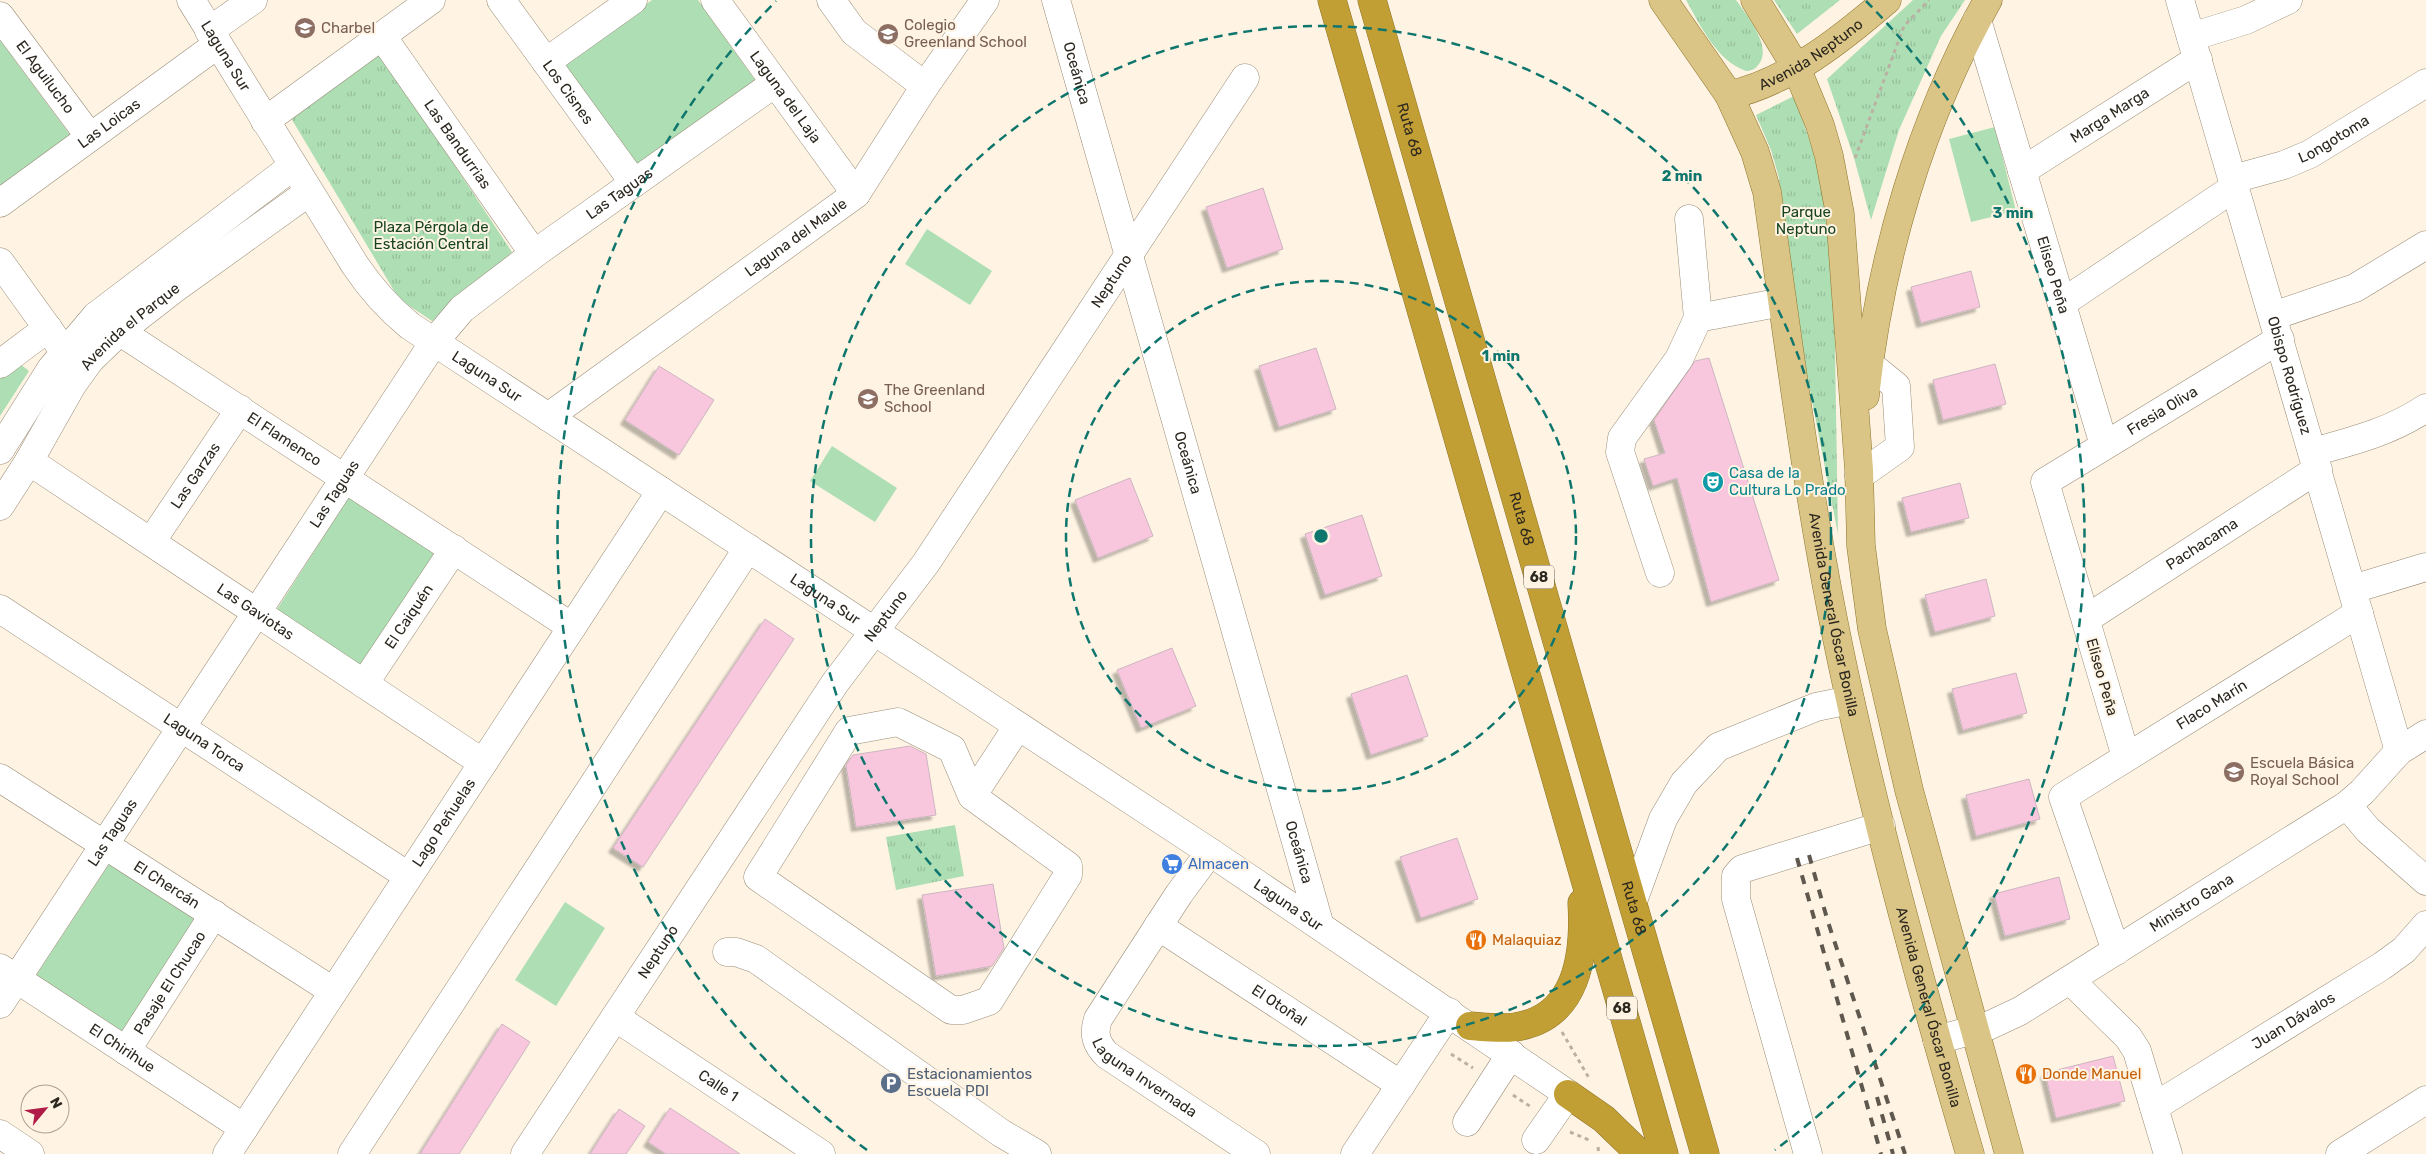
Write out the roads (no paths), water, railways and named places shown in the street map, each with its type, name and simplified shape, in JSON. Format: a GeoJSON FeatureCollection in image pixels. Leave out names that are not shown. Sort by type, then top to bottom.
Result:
{"type":"FeatureCollection","features":[{"type":"Feature","properties":{"kind":"highway","name":"68"},"geometry":{"type":"LineString","coordinates":[[1332,0],[1664,1154]]}},
{"type":"Feature","properties":{"kind":"highway","name":"Ruta 68"},"geometry":{"type":"LineString","coordinates":[[1372,0],[1706,1154]]}},
{"type":"Feature","properties":{"kind":"highway"},"geometry":{"type":"LineString","coordinates":[[1459,1019],[1499,1028],[1523,1025],[1545,1015],[1564,998],[1576,975],[1581,957],[1583,915],[1580,862]]}},
{"type":"Feature","properties":{"kind":"highway"},"geometry":{"type":"LineString","coordinates":[[1568,1094],[1604,1119],[1640,1154]]}},
{"type":"Feature","properties":{"kind":"main road","name":"Avenida General Óscar Bonilla"},"geometry":{"type":"LineString","coordinates":[[1662,0],[1729,96],[1755,152],[1767,192],[1810,489],[1850,700],[1937,1040],[1970,1154]]}},
{"type":"Feature","properties":{"kind":"main road"},"geometry":{"type":"LineString","coordinates":[[1755,0],[1796,67],[1820,125],[1829,156],[1838,204],[1859,473],[1861,546],[1876,647],[1909,790],[2009,1154]]}},
{"type":"Feature","properties":{"kind":"main road","name":"Avenida Neptuno"},"geometry":{"type":"LineString","coordinates":[[1729,96],[1764,86],[1796,67],[1824,49],[1887,0]]}},
{"type":"Feature","properties":{"kind":"main road"},"geometry":{"type":"LineString","coordinates":[[1859,473],[1870,364],[1884,283],[1910,181],[1945,88],[1982,10]]}},
{"type":"Feature","properties":{"kind":"street","name":"Laguna Sur"},"geometry":{"type":"LineString","coordinates":[[190,0],[368,284],[396,315],[434,342],[1210,852],[1568,1094]]}},
{"type":"Feature","properties":{"kind":"street","name":"Las Loicas"},"geometry":{"type":"LineString","coordinates":[[0,203],[90,137],[214,37],[253,0]]}},
{"type":"Feature","properties":{"kind":"street"},"geometry":{"type":"LineString","coordinates":[[265,121],[431,0]]}},
{"type":"Feature","properties":{"kind":"street","name":"Los Cisnes"},"geometry":{"type":"LineString","coordinates":[[501,0],[634,184]]}},
{"type":"Feature","properties":{"kind":"street"},"geometry":{"type":"LineString","coordinates":[[546,62],[633,0]]}},
{"type":"Feature","properties":{"kind":"street","name":"Laguna del Laja"},"geometry":{"type":"LineString","coordinates":[[714,0],[856,194]]}},
{"type":"Feature","properties":{"kind":"street"},"geometry":{"type":"LineString","coordinates":[[831,0],[854,32],[925,86]]}},
{"type":"Feature","properties":{"kind":"street","name":"Laguna del Maule"},"geometry":{"type":"LineString","coordinates":[[548,417],[856,194],[925,86],[985,0]]}},
{"type":"Feature","properties":{"kind":"street","name":"Oceánica"},"geometry":{"type":"LineString","coordinates":[[1056,0],[1320,926]]}},
{"type":"Feature","properties":{"kind":"street","name":"Obispo Rodríguez"},"geometry":{"type":"LineString","coordinates":[[2180,0],[2399,751]]}},
{"type":"Feature","properties":{"kind":"street","name":"Marga Marga"},"geometry":{"type":"LineString","coordinates":[[2022,171],[2195,48],[2288,0]]}},
{"type":"Feature","properties":{"kind":"street","name":"Eliseo Peña"},"geometry":{"type":"LineString","coordinates":[[1982,10],[2022,171],[2104,445]]}},
{"type":"Feature","properties":{"kind":"street","name":"El Aguilucho"},"geometry":{"type":"LineString","coordinates":[[0,16],[90,137]]}},
{"type":"Feature","properties":{"kind":"street","name":"Las Bandurrias"},"geometry":{"type":"LineString","coordinates":[[382,36],[534,254]]}},
{"type":"Feature","properties":{"kind":"street","name":"Neptuno"},"geometry":{"type":"LineString","coordinates":[[525,1154],[835,683],[926,563],[1245,78]]}},
{"type":"Feature","properties":{"kind":"street","name":"Las Taguas"},"geometry":{"type":"LineString","coordinates":[[0,1004],[8,973],[104,846],[434,342],[462,309],[534,254],[775,83]]}},
{"type":"Feature","properties":{"kind":"street","name":"Longotoma"},"geometry":{"type":"LineString","coordinates":[[2062,304],[2234,183],[2310,154],[2426,83]]}},
{"type":"Feature","properties":{"kind":"street","name":"Avenida el Parque"},"geometry":{"type":"LineString","coordinates":[[0,450],[64,351],[96,316],[293,166]]}},
{"type":"Feature","properties":{"kind":"street","name":"Avenida el Parque"},"geometry":{"type":"LineString","coordinates":[[0,506],[30,461],[72,385],[90,360],[120,331],[309,192]]}},
{"type":"Feature","properties":{"kind":"street"},"geometry":{"type":"LineString","coordinates":[[1660,573],[1620,452],[1622,438],[1679,358],[1698,318],[1689,219]]}},
{"type":"Feature","properties":{"kind":"street","name":"Fresia Oliva"},"geometry":{"type":"LineString","coordinates":[[2045,482],[2104,445],[2276,327],[2355,288],[2426,244]]}},
{"type":"Feature","properties":{"kind":"street"},"geometry":{"type":"LineString","coordinates":[[0,262],[64,351]]}},
{"type":"Feature","properties":{"kind":"street"},"geometry":{"type":"LineString","coordinates":[[1698,318],[1782,302]]}},
{"type":"Feature","properties":{"kind":"street","name":"El Flamenco"},"geometry":{"type":"LineString","coordinates":[[96,316],[572,627]]}},
{"type":"Feature","properties":{"kind":"street"},"geometry":{"type":"LineString","coordinates":[[0,364],[48,328]]}},
{"type":"Feature","properties":{"kind":"street"},"geometry":{"type":"LineString","coordinates":[[1859,473],[1900,447],[1896,386],[1870,364]]}},
{"type":"Feature","properties":{"kind":"street","name":"Pachacama"},"geometry":{"type":"LineString","coordinates":[[2086,619],[2315,461],[2380,434],[2407,421],[2426,408]]}},
{"type":"Feature","properties":{"kind":"street","name":"Las Garzas"},"geometry":{"type":"LineString","coordinates":[[151,542],[240,409]]}},
{"type":"Feature","properties":{"kind":"street","name":"Las Gaviotas"},"geometry":{"type":"LineString","coordinates":[[30,461],[483,762]]}},
{"type":"Feature","properties":{"kind":"street","name":"Eliseo Peña"},"geometry":{"type":"LineString","coordinates":[[2045,482],[2126,757]]}},
{"type":"Feature","properties":{"kind":"street","name":"Lago Peñuelas"},"geometry":{"type":"LineString","coordinates":[[227,1154],[661,491]]}},
{"type":"Feature","properties":{"kind":"street"},"geometry":{"type":"LineString","coordinates":[[352,1154],[748,548]]}},
{"type":"Feature","properties":{"kind":"street","name":"El Caiquén"},"geometry":{"type":"LineString","coordinates":[[364,684],[454,549]]}},
{"type":"Feature","properties":{"kind":"street","name":"Flaco Marín"},"geometry":{"type":"LineString","coordinates":[[2116,951],[2063,797],[2126,757],[2356,601],[2426,568]]}},
{"type":"Feature","properties":{"kind":"street","name":"Laguna Torca"},"geometry":{"type":"LineString","coordinates":[[0,610],[408,876]]}},
{"type":"Feature","properties":{"kind":"street"},"geometry":{"type":"LineString","coordinates":[[1633,901],[1663,819],[1684,783],[1718,747],[1816,707],[1850,700]]}},
{"type":"Feature","properties":{"kind":"street"},"geometry":{"type":"LineString","coordinates":[[898,722],[952,749],[972,796],[1068,866],[1068,875],[990,1001],[981,1006],[963,1010],[951,1010],[758,877],[849,731],[898,722]]}},
{"type":"Feature","properties":{"kind":"street"},"geometry":{"type":"LineString","coordinates":[[972,796],[1018,726]]}},
{"type":"Feature","properties":{"kind":"street","name":"Ministro Gana"},"geometry":{"type":"LineString","coordinates":[[1937,1040],[1974,1031],[2012,1016],[2071,981],[2347,805],[2399,751],[2426,734]]}},
{"type":"Feature","properties":{"kind":"street","name":"El Chercán"},"geometry":{"type":"LineString","coordinates":[[0,778],[333,991]]}},
{"type":"Feature","properties":{"kind":"street"},"geometry":{"type":"LineString","coordinates":[[2347,805],[2368,830],[2426,881]]}},
{"type":"Feature","properties":{"kind":"street"},"geometry":{"type":"LineString","coordinates":[[1808,1154],[1736,899],[1736,876],[1742,869],[1881,826]]}},
{"type":"Feature","properties":{"kind":"street","name":"Laguna Invernada"},"geometry":{"type":"LineString","coordinates":[[1210,852],[1158,926],[1098,1020],[1095,1029],[1096,1039],[1107,1055],[1256,1154]]}},
{"type":"Feature","properties":{"kind":"street","name":"Pasaje El Chucao"},"geometry":{"type":"LineString","coordinates":[[126,1051],[214,914]]}},
{"type":"Feature","properties":{"kind":"street","name":"Juan Dávalos"},"geometry":{"type":"LineString","coordinates":[[2154,1107],[2394,958],[2426,925]]}},
{"type":"Feature","properties":{"kind":"street","name":"El Otoñal"},"geometry":{"type":"LineString","coordinates":[[1158,926],[1401,1085]]}},
{"type":"Feature","properties":{"kind":"street"},"geometry":{"type":"LineString","coordinates":[[727,952],[736,952],[756,959],[1001,1133],[1037,1154]]}},
{"type":"Feature","properties":{"kind":"street","name":"El Chirihue"},"geometry":{"type":"LineString","coordinates":[[8,973],[244,1128]]}},
{"type":"Feature","properties":{"kind":"street"},"geometry":{"type":"LineString","coordinates":[[2071,981],[2128,1037],[2143,1067],[2168,1154]]}},
{"type":"Feature","properties":{"kind":"street","name":"Calle 1"},"geometry":{"type":"LineString","coordinates":[[615,1017],[821,1154]]}},
{"type":"Feature","properties":{"kind":"street"},"geometry":{"type":"LineString","coordinates":[[1355,1154],[1431,1040],[1459,1019]]}},
{"type":"Feature","properties":{"kind":"street"},"geometry":{"type":"LineString","coordinates":[[1467,1122],[1511,1054]]}},
{"type":"Feature","properties":{"kind":"street"},"geometry":{"type":"LineString","coordinates":[[1543,1130],[1568,1094]]}},
{"type":"Feature","properties":{"kind":"street"},"geometry":{"type":"LineString","coordinates":[[2340,1154],[2426,1100]]}},
{"type":"Feature","properties":{"kind":"street"},"geometry":{"type":"LineString","coordinates":[[0,1134],[30,1154]]}},
{"type":"Feature","properties":{"kind":"railway"},"geometry":{"type":"LineString","coordinates":[[1809,855],[1828,922],[1905,1154]]}},
{"type":"Feature","properties":{"kind":"railway"},"geometry":{"type":"LineString","coordinates":[[1797,858],[1881,1154]]}},
{"type":"Feature","properties":{"kind":"railway"},"geometry":{"type":"LineString","coordinates":[[1877,1097],[1893,1154]]}},
{"type":"Feature","properties":{"kind":"place","name":"Charbel"},"geometry":{"type":"Point","coordinates":[305,28]}},
{"type":"Feature","properties":{"kind":"place","name":"Colegio Greenland School"},"geometry":{"type":"Point","coordinates":[888,34]}},
{"type":"Feature","properties":{"kind":"place","name":"The Greenland School"},"geometry":{"type":"Point","coordinates":[868,399]}},
{"type":"Feature","properties":{"kind":"place","name":"Casa de la Cultura Lo Prado"},"geometry":{"type":"Point","coordinates":[1713,482]}},
{"type":"Feature","properties":{"kind":"place","name":"Escuela Básica Royal School"},"geometry":{"type":"Point","coordinates":[2234,772]}},
{"type":"Feature","properties":{"kind":"place","name":"Almacen"},"geometry":{"type":"Point","coordinates":[1172,864]}},
{"type":"Feature","properties":{"kind":"place","name":"Malaquiaz"},"geometry":{"type":"Point","coordinates":[1476,940]}},
{"type":"Feature","properties":{"kind":"place","name":"Donde Manuel"},"geometry":{"type":"Point","coordinates":[2026,1074]}},
{"type":"Feature","properties":{"kind":"place","name":"Estacionamientos Escuela PDI"},"geometry":{"type":"Point","coordinates":[891,1083]}},
{"type":"Feature","properties":{"kind":"park label","name":"Parque Neptuno"},"geometry":{"type":"Point","coordinates":[1806,220]}},
{"type":"Feature","properties":{"kind":"park label","name":"Plaza Pérgola de Estación Central"},"geometry":{"type":"Point","coordinates":[431,236]}}]}
